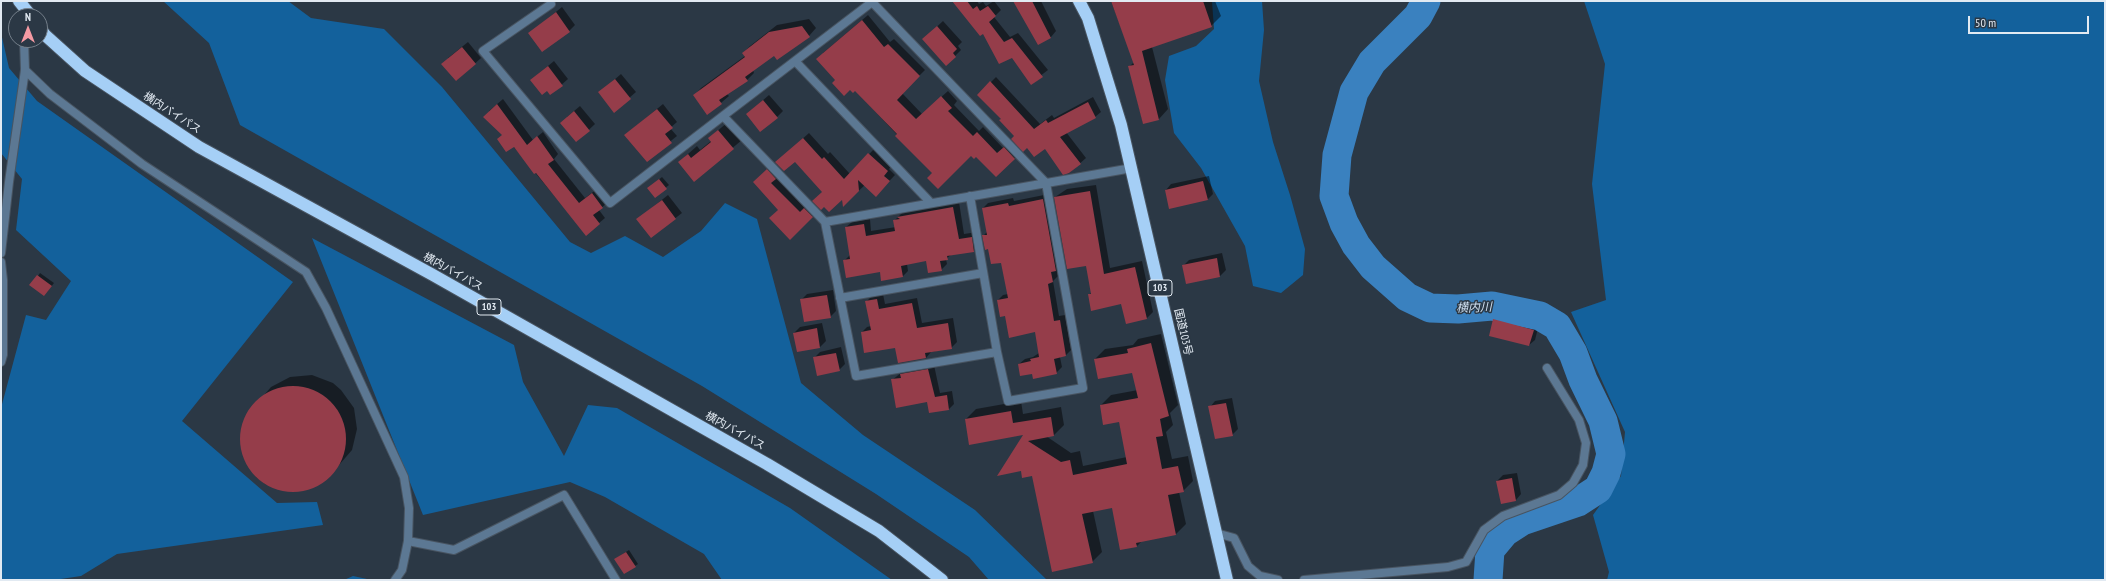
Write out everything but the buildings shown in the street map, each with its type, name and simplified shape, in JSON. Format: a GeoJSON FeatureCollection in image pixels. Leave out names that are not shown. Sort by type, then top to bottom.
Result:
{"type":"FeatureCollection","features":[{"type":"Feature","properties":{"kind":"highway","name":"国道103号"},"geometry":{"type":"LineString","coordinates":[[1079,1],[1088,18],[1108,80],[1132,168],[1227,580]]}},
{"type":"Feature","properties":{"kind":"highway","name":"横内バイパス"},"geometry":{"type":"LineString","coordinates":[[48,38],[85,71],[199,147],[433,275],[767,464],[879,531],[942,580]]}},
{"type":"Feature","properties":{"kind":"street"},"geometry":{"type":"LineString","coordinates":[[551,4],[483,52],[610,203],[872,2],[1046,183],[1083,388],[1008,401],[997,352],[970,196]]}},
{"type":"Feature","properties":{"kind":"street"},"geometry":{"type":"LineString","coordinates":[[1,253],[1,241],[26,70],[25,48]]}},
{"type":"Feature","properties":{"kind":"street"},"geometry":{"type":"LineString","coordinates":[[795,61],[931,203]]}},
{"type":"Feature","properties":{"kind":"street"},"geometry":{"type":"LineString","coordinates":[[26,70],[50,94],[142,164],[306,272],[326,308],[404,477],[409,508],[408,541],[402,570],[395,580]]}},
{"type":"Feature","properties":{"kind":"street"},"geometry":{"type":"LineString","coordinates":[[723,116],[825,222],[856,376],[997,352]]}},
{"type":"Feature","properties":{"kind":"street"},"geometry":{"type":"LineString","coordinates":[[825,222],[1132,168]]}},
{"type":"Feature","properties":{"kind":"street"},"geometry":{"type":"LineString","coordinates":[[1,262],[3,280],[3,355],[1,362]]}},
{"type":"Feature","properties":{"kind":"street"},"geometry":{"type":"LineString","coordinates":[[840,298],[983,273]]}},
{"type":"Feature","properties":{"kind":"street"},"geometry":{"type":"LineString","coordinates":[[1304,580],[1448,567],[1466,562],[1484,530],[1503,516],[1559,495],[1573,483],[1583,465],[1586,443],[1579,420],[1547,368]]}},
{"type":"Feature","properties":{"kind":"street"},"geometry":{"type":"LineString","coordinates":[[408,541],[454,550],[564,495],[616,580]]}},
{"type":"Feature","properties":{"kind":"street"},"geometry":{"type":"LineString","coordinates":[[1216,533],[1234,538],[1248,566],[1260,576],[1278,580]]}},
{"type":"Feature","properties":{"kind":"shaded area"},"geometry":{"type":"Polygon","coordinates":[[[163,1],[288,1],[311,18],[384,29],[442,87],[570,242],[591,253],[625,236],[663,257],[701,231],[725,203],[757,219],[801,383],[863,435],[975,510],[1047,580],[989,580],[969,557],[876,494],[702,386],[240,125],[209,43],[163,1]]]}},
{"type":"Feature","properties":{"kind":"shaded area"},"geometry":{"type":"Polygon","coordinates":[[[1212,1],[1262,1],[1264,30],[1259,81],[1273,142],[1305,249],[1303,275],[1281,293],[1253,286],[1245,246],[1201,168],[1174,133],[1165,80],[1169,56],[1196,46],[1214,29],[1212,1]]]}},
{"type":"Feature","properties":{"kind":"shaded area"},"geometry":{"type":"Polygon","coordinates":[[[1584,1],[2105,1],[2105,580],[1607,580],[1609,572],[1593,515],[1621,476],[1625,432],[1571,312],[1606,300],[1592,184],[1605,64],[1584,1]]]}},
{"type":"Feature","properties":{"kind":"shaded area"},"geometry":{"type":"Polygon","coordinates":[[[1,33],[9,68],[37,101],[293,282],[182,421],[277,503],[317,502],[323,525],[117,554],[81,576],[54,580],[2,580],[1,408],[26,315],[46,320],[71,281],[16,230],[22,179],[1,153],[1,33]]]}},
{"type":"Feature","properties":{"kind":"shaded area"},"geometry":{"type":"Polygon","coordinates":[[[312,238],[514,345],[523,382],[564,456],[588,405],[617,408],[790,508],[892,580],[722,580],[704,554],[605,497],[570,482],[423,515],[312,238]]]}},
{"type":"Feature","properties":{"kind":"shaded area"},"geometry":{"type":"Polygon","coordinates":[[[353,576],[367,579],[368,580],[344,580],[353,576]]]}},
{"type":"Feature","properties":{"kind":"waterway","name":"横内川"},"geometry":{"type":"LineString","coordinates":[[1426,1],[1418,16],[1372,62],[1354,92],[1337,155],[1334,196],[1344,223],[1356,245],[1373,267],[1407,297],[1430,308],[1458,309],[1492,306],[1540,316],[1557,326],[1573,353],[1583,380],[1603,421],[1611,454],[1606,473],[1598,489],[1578,502],[1522,521],[1505,532],[1490,550],[1488,580]]}}]}
